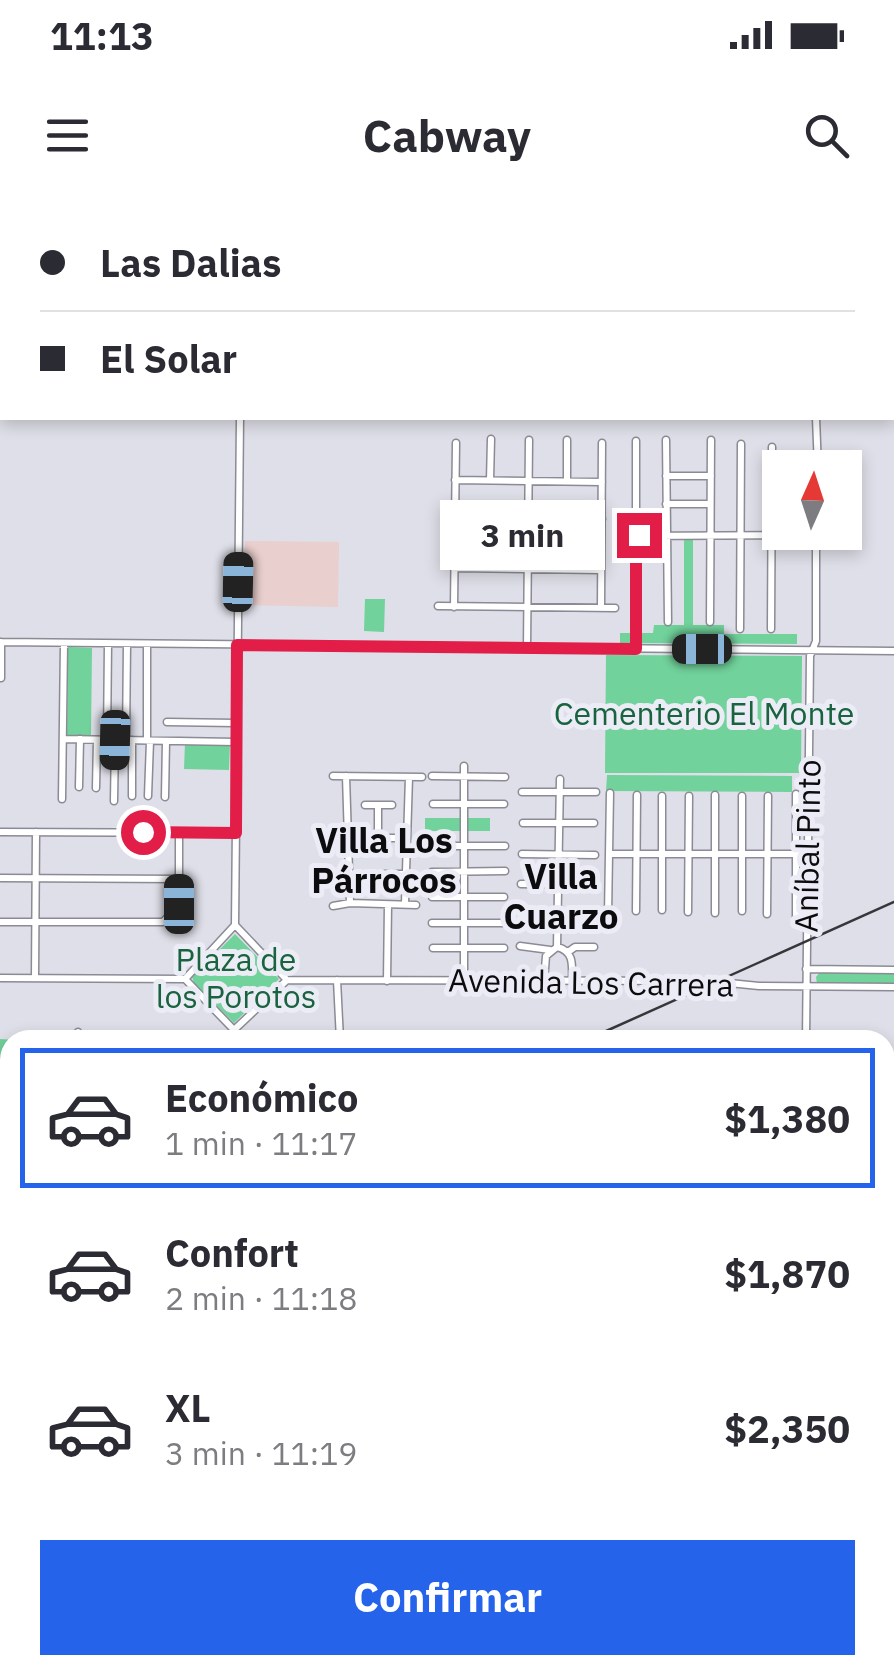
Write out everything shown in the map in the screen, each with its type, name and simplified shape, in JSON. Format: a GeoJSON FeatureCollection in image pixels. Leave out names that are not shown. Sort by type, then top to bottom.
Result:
{"type":"FeatureCollection","features":[{"type":"Feature","properties":{"kind":"street"},"geometry":{"type":"LineString","coordinates":[[184,979],[235,925],[240,420]]}},
{"type":"Feature","properties":{"kind":"street"},"geometry":{"type":"LineString","coordinates":[[816,420],[817,450]]}},
{"type":"Feature","properties":{"kind":"street"},"geometry":{"type":"LineString","coordinates":[[490,480],[491,440]]}},
{"type":"Feature","properties":{"kind":"street"},"geometry":{"type":"LineString","coordinates":[[527,648],[529,440]]}},
{"type":"Feature","properties":{"kind":"street"},"geometry":{"type":"LineString","coordinates":[[567,440],[567,481]]}},
{"type":"Feature","properties":{"kind":"street"},"geometry":{"type":"LineString","coordinates":[[666,440],[668,622]]}},
{"type":"Feature","properties":{"kind":"street"},"geometry":{"type":"LineString","coordinates":[[710,622],[711,440]]}},
{"type":"Feature","properties":{"kind":"street"},"geometry":{"type":"LineString","coordinates":[[636,441],[636,649]]}},
{"type":"Feature","properties":{"kind":"street"},"geometry":{"type":"LineString","coordinates":[[601,608],[602,443]]}},
{"type":"Feature","properties":{"kind":"street"},"geometry":{"type":"LineString","coordinates":[[454,606],[456,444]]}},
{"type":"Feature","properties":{"kind":"street"},"geometry":{"type":"LineString","coordinates":[[740,629],[741,444]]}},
{"type":"Feature","properties":{"kind":"street"},"geometry":{"type":"LineString","coordinates":[[666,476],[711,476]]}},
{"type":"Feature","properties":{"kind":"street"},"geometry":{"type":"LineString","coordinates":[[455,480],[602,482]]}},
{"type":"Feature","properties":{"kind":"street"},"geometry":{"type":"LineString","coordinates":[[666,504],[710,504]]}},
{"type":"Feature","properties":{"kind":"street"},"geometry":{"type":"LineString","coordinates":[[454,518],[602,519]]}},
{"type":"Feature","properties":{"kind":"street"},"geometry":{"type":"LineString","coordinates":[[638,536],[762,535]]}},
{"type":"Feature","properties":{"kind":"street"},"geometry":{"type":"LineString","coordinates":[[771,550],[771,629]]}},
{"type":"Feature","properties":{"kind":"street","name":"Aníbal Pinto"},"geometry":{"type":"LineString","coordinates":[[806,1030],[816,550]]}},
{"type":"Feature","properties":{"kind":"street"},"geometry":{"type":"LineString","coordinates":[[454,568],[602,570]]}},
{"type":"Feature","properties":{"kind":"street"},"geometry":{"type":"LineString","coordinates":[[438,606],[615,608]]}},
{"type":"Feature","properties":{"kind":"street"},"geometry":{"type":"LineString","coordinates":[[1,678],[0,642],[894,650]]}},
{"type":"Feature","properties":{"kind":"street"},"geometry":{"type":"LineString","coordinates":[[62,799],[64,643]]}},
{"type":"Feature","properties":{"kind":"street"},"geometry":{"type":"LineString","coordinates":[[108,644],[114,801]]}},
{"type":"Feature","properties":{"kind":"street"},"geometry":{"type":"LineString","coordinates":[[128,644],[132,796]]}},
{"type":"Feature","properties":{"kind":"street"},"geometry":{"type":"LineString","coordinates":[[147,644],[148,796]]}},
{"type":"Feature","properties":{"kind":"street"},"geometry":{"type":"LineString","coordinates":[[168,722],[237,723]]}},
{"type":"Feature","properties":{"kind":"street"},"geometry":{"type":"LineString","coordinates":[[63,739],[236,742]]}},
{"type":"Feature","properties":{"kind":"street"},"geometry":{"type":"LineString","coordinates":[[80,740],[80,787]]}},
{"type":"Feature","properties":{"kind":"street"},"geometry":{"type":"LineString","coordinates":[[96,788],[97,740]]}},
{"type":"Feature","properties":{"kind":"street"},"geometry":{"type":"LineString","coordinates":[[166,741],[166,797]]}},
{"type":"Feature","properties":{"kind":"street"},"geometry":{"type":"LineString","coordinates":[[464,766],[464,981]]}},
{"type":"Feature","properties":{"kind":"street"},"geometry":{"type":"LineString","coordinates":[[333,776],[422,777]]}},
{"type":"Feature","properties":{"kind":"street"},"geometry":{"type":"LineString","coordinates":[[346,776],[350,903]]}},
{"type":"Feature","properties":{"kind":"street"},"geometry":{"type":"LineString","coordinates":[[432,776],[505,777]]}},
{"type":"Feature","properties":{"kind":"street"},"geometry":{"type":"LineString","coordinates":[[405,904],[409,777]]}},
{"type":"Feature","properties":{"kind":"street"},"geometry":{"type":"LineString","coordinates":[[544,982],[544,959],[554,949],[558,915],[560,779]]}},
{"type":"Feature","properties":{"kind":"street"},"geometry":{"type":"LineString","coordinates":[[522,792],[596,792]]}},
{"type":"Feature","properties":{"kind":"street"},"geometry":{"type":"LineString","coordinates":[[608,915],[610,793]]}},
{"type":"Feature","properties":{"kind":"street","name":"Aníbal Pinto"},"geometry":{"type":"LineString","coordinates":[[796,794],[796,917]]}},
{"type":"Feature","properties":{"kind":"street"},"geometry":{"type":"LineString","coordinates":[[715,795],[715,913]]}},
{"type":"Feature","properties":{"kind":"street"},"geometry":{"type":"LineString","coordinates":[[636,911],[637,796]]}},
{"type":"Feature","properties":{"kind":"street"},"geometry":{"type":"LineString","coordinates":[[662,796],[662,910]]}},
{"type":"Feature","properties":{"kind":"street"},"geometry":{"type":"LineString","coordinates":[[688,912],[689,796]]}},
{"type":"Feature","properties":{"kind":"street"},"geometry":{"type":"LineString","coordinates":[[742,796],[742,911]]}},
{"type":"Feature","properties":{"kind":"street"},"geometry":{"type":"LineString","coordinates":[[767,914],[768,796]]}},
{"type":"Feature","properties":{"kind":"street"},"geometry":{"type":"LineString","coordinates":[[433,804],[504,804]]}},
{"type":"Feature","properties":{"kind":"street"},"geometry":{"type":"LineString","coordinates":[[365,805],[392,805]]}},
{"type":"Feature","properties":{"kind":"street"},"geometry":{"type":"LineString","coordinates":[[378,805],[378,837]]}},
{"type":"Feature","properties":{"kind":"street"},"geometry":{"type":"LineString","coordinates":[[523,823],[594,823]]}},
{"type":"Feature","properties":{"kind":"street"},"geometry":{"type":"LineString","coordinates":[[0,832],[236,833]]}},
{"type":"Feature","properties":{"kind":"street"},"geometry":{"type":"LineString","coordinates":[[35,978],[36,832]]}},
{"type":"Feature","properties":{"kind":"street"},"geometry":{"type":"LineString","coordinates":[[0,922],[162,922],[178,906],[179,833]]}},
{"type":"Feature","properties":{"kind":"street"},"geometry":{"type":"LineString","coordinates":[[349,838],[406,838]]}},
{"type":"Feature","properties":{"kind":"street"},"geometry":{"type":"LineString","coordinates":[[432,846],[505,846]]}},
{"type":"Feature","properties":{"kind":"street"},"geometry":{"type":"LineString","coordinates":[[522,854],[595,854]]}},
{"type":"Feature","properties":{"kind":"street"},"geometry":{"type":"LineString","coordinates":[[609,854],[808,854]]}},
{"type":"Feature","properties":{"kind":"street"},"geometry":{"type":"LineString","coordinates":[[432,872],[505,871]]}},
{"type":"Feature","properties":{"kind":"street"},"geometry":{"type":"LineString","coordinates":[[348,874],[407,874]]}},
{"type":"Feature","properties":{"kind":"street"},"geometry":{"type":"LineString","coordinates":[[0,878],[179,878]]}},
{"type":"Feature","properties":{"kind":"street"},"geometry":{"type":"LineString","coordinates":[[521,884],[595,885]]}},
{"type":"Feature","properties":{"kind":"street"},"geometry":{"type":"LineString","coordinates":[[432,897],[504,897]]}},
{"type":"Feature","properties":{"kind":"street"},"geometry":{"type":"LineString","coordinates":[[387,981],[388,905]]}},
{"type":"Feature","properties":{"kind":"street"},"geometry":{"type":"LineString","coordinates":[[333,906],[416,906]]}},
{"type":"Feature","properties":{"kind":"street"},"geometry":{"type":"LineString","coordinates":[[522,914],[593,916]]}},
{"type":"Feature","properties":{"kind":"street"},"geometry":{"type":"LineString","coordinates":[[432,922],[505,924]]}},
{"type":"Feature","properties":{"kind":"street"},"geometry":{"type":"LineString","coordinates":[[0,978],[184,979],[234,1030],[287,980],[235,925]]}},
{"type":"Feature","properties":{"kind":"street"},"geometry":{"type":"LineString","coordinates":[[520,946],[568,952],[575,947],[594,947]]}},
{"type":"Feature","properties":{"kind":"street"},"geometry":{"type":"LineString","coordinates":[[433,948],[504,948]]}},
{"type":"Feature","properties":{"kind":"street"},"geometry":{"type":"LineString","coordinates":[[568,952],[572,982]]}},
{"type":"Feature","properties":{"kind":"street"},"geometry":{"type":"LineString","coordinates":[[806,969],[894,970]]}},
{"type":"Feature","properties":{"kind":"street","name":"Avenida Los Carrera"},"geometry":{"type":"LineString","coordinates":[[287,980],[709,981],[894,987]]}},
{"type":"Feature","properties":{"kind":"street"},"geometry":{"type":"LineString","coordinates":[[337,980],[340,1030]]}},
{"type":"Feature","properties":{"kind":"shaded area"},"geometry":{"type":"Polygon","coordinates":[[[245,541],[339,542],[338,607],[243,605],[245,541]]]}},
{"type":"Feature","properties":{"kind":"green space"},"geometry":{"type":"Polygon","coordinates":[[[457,537],[598,538],[598,550],[457,550],[457,537]]]}},
{"type":"Feature","properties":{"kind":"green space"},"geometry":{"type":"Polygon","coordinates":[[[684,539],[693,539],[693,625],[724,625],[724,634],[797,634],[797,644],[620,643],[620,633],[653,633],[654,625],[684,625],[684,539]]]}},
{"type":"Feature","properties":{"kind":"green space"},"geometry":{"type":"Polygon","coordinates":[[[365,599],[385,599],[384,632],[364,631],[365,599]]]}},
{"type":"Feature","properties":{"kind":"green space"},"geometry":{"type":"Polygon","coordinates":[[[68,647],[92,648],[91,735],[67,735],[68,647]]]}},
{"type":"Feature","properties":{"kind":"green space","name":"Cementerio El Monte"},"geometry":{"type":"Polygon","coordinates":[[[606,655],[802,656],[801,773],[605,773],[606,655]]]}},
{"type":"Feature","properties":{"kind":"green space"},"geometry":{"type":"Polygon","coordinates":[[[185,743],[230,744],[229,770],[184,769],[185,743]]]}},
{"type":"Feature","properties":{"kind":"green space"},"geometry":{"type":"Polygon","coordinates":[[[607,775],[792,776],[792,792],[606,791],[607,775]]]}},
{"type":"Feature","properties":{"kind":"green space"},"geometry":{"type":"Polygon","coordinates":[[[425,818],[490,818],[490,831],[425,831],[425,818]]]}},
{"type":"Feature","properties":{"kind":"green space","name":"Plaza de los Porotos"},"geometry":{"type":"Polygon","coordinates":[[[235,934],[279,979],[234,1023],[192,977],[235,934]]]}},
{"type":"Feature","properties":{"kind":"green space"},"geometry":{"type":"Polygon","coordinates":[[[821,971],[894,973],[894,986],[817,984],[816,977],[821,971]]]}},
{"type":"Feature","properties":{"kind":"railway"},"geometry":{"type":"LineString","coordinates":[[608,1030],[894,902]]}},
{"type":"Feature","properties":{"kind":"district","name":"Villa Los Párrocos"},"geometry":{"type":"Point","coordinates":[384,861]}},
{"type":"Feature","properties":{"kind":"district","name":"Villa Cuarzo"},"geometry":{"type":"Point","coordinates":[561,897]}},
{"type":"Feature","properties":{"kind":"route"},"geometry":{"type":"LineString","coordinates":[[143,832],[236,833],[237,645],[636,649],[639,535]]}}]}
